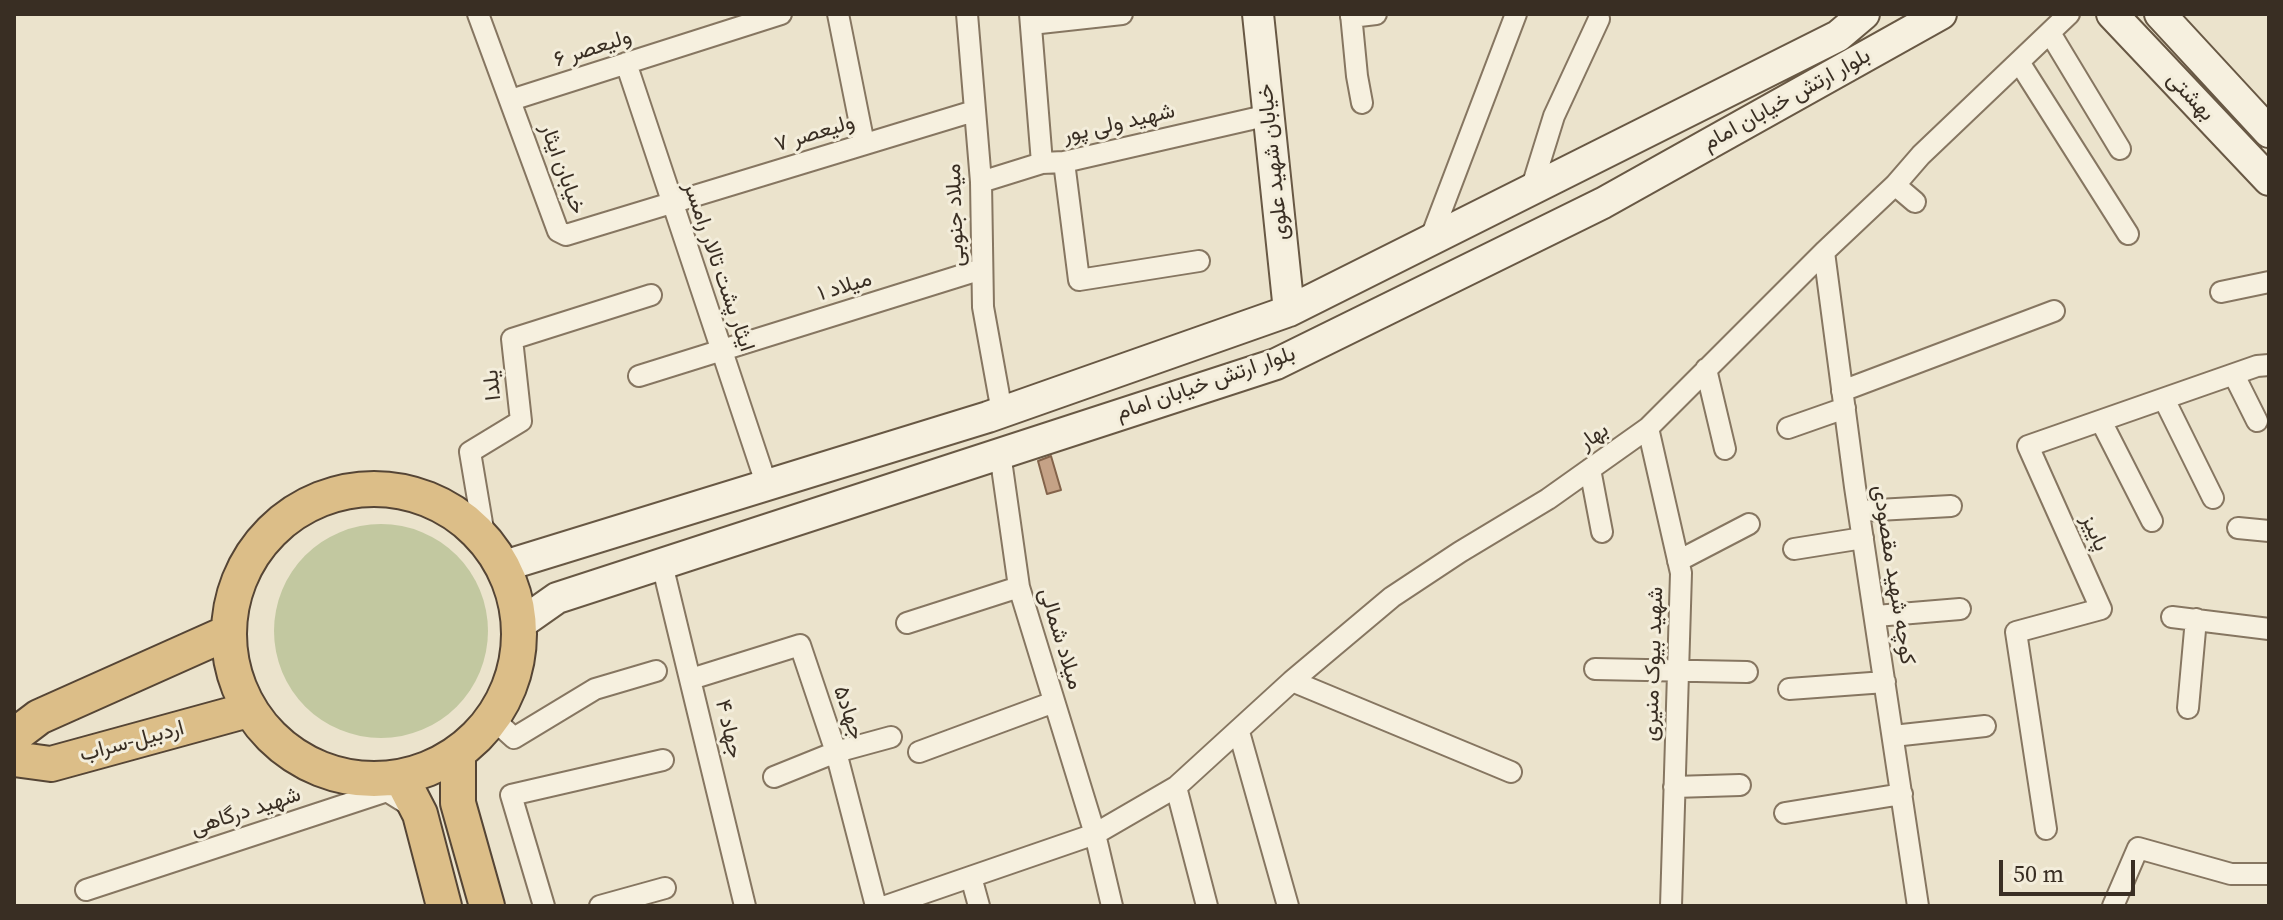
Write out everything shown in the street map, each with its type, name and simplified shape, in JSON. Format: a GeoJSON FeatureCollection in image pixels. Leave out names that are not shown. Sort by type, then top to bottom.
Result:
{"type":"FeatureCollection","features":[{"type":"Feature","properties":{"kind":"highway"},"geometry":{"type":"LineString","coordinates":[[381,487],[430,499],[473,526],[494,554],[515,594],[520,624],[517,661],[506,696],[485,728],[458,753],[431,768],[401,777],[357,779],[314,767],[277,744],[248,710],[232,673],[227,633],[234,588],[255,547],[289,514],[330,494],[381,487]]}},
{"type":"Feature","properties":{"kind":"highway"},"geometry":{"type":"LineString","coordinates":[[14,736],[39,717],[227,633]]}},
{"type":"Feature","properties":{"kind":"highway","name":"اردبیل-سراب"},"geometry":{"type":"LineString","coordinates":[[14,759],[51,764],[248,710]]}},
{"type":"Feature","properties":{"kind":"highway"},"geometry":{"type":"LineString","coordinates":[[458,753],[458,803],[487,906]]}},
{"type":"Feature","properties":{"kind":"highway"},"geometry":{"type":"LineString","coordinates":[[401,777],[419,812],[444,906]]}},
{"type":"Feature","properties":{"kind":"highway"},"geometry":{"type":"LineString","coordinates":[[419,812],[435,794],[449,795],[458,803]]}},
{"type":"Feature","properties":{"kind":"main road","name":"خیابان شهید علوی"},"geometry":{"type":"LineString","coordinates":[[1258,14],[1289,311]]}},
{"type":"Feature","properties":{"kind":"main road","name":"بلوار ارتش خیابان امام"},"geometry":{"type":"LineString","coordinates":[[494,554],[561,549],[1002,412],[1289,311],[1531,190],[1835,25],[1864,14]]}},
{"type":"Feature","properties":{"kind":"main road","name":"بلوار ارتش خیابان امام"},"geometry":{"type":"LineString","coordinates":[[520,624],[557,598],[568,594],[1276,364],[1603,203],[1941,14]]}},
{"type":"Feature","properties":{"kind":"main road","name":"بهشتی"},"geometry":{"type":"LineString","coordinates":[[2112,14],[2269,180]]}},
{"type":"Feature","properties":{"kind":"main road","name":"بهشتی"},"geometry":{"type":"LineString","coordinates":[[2160,14],[2269,132]]}},
{"type":"Feature","properties":{"kind":"main road"},"geometry":{"type":"LineString","coordinates":[[561,549],[551,559],[548,572],[553,585],[568,594]]}},
{"type":"Feature","properties":{"kind":"street","name":"خیابان ایثار"},"geometry":{"type":"LineString","coordinates":[[478,14],[558,231],[566,235],[576,233],[671,203]]}},
{"type":"Feature","properties":{"kind":"street","name":"ولیعصر ۶"},"geometry":{"type":"LineString","coordinates":[[511,100],[781,14]]}},
{"type":"Feature","properties":{"kind":"street"},"geometry":{"type":"LineString","coordinates":[[838,14],[864,144]]}},
{"type":"Feature","properties":{"kind":"street","name":"میلاد جنوبی"},"geometry":{"type":"LineString","coordinates":[[967,14],[981,182],[983,307],[1002,412]]}},
{"type":"Feature","properties":{"kind":"street"},"geometry":{"type":"LineString","coordinates":[[1042,163],[1031,19],[1122,14]]}},
{"type":"Feature","properties":{"kind":"street"},"geometry":{"type":"LineString","coordinates":[[1362,103],[1351,16],[1376,14]]}},
{"type":"Feature","properties":{"kind":"street"},"geometry":{"type":"LineString","coordinates":[[1430,240],[1516,14]]}},
{"type":"Feature","properties":{"kind":"street","name":"بهار"},"geometry":{"type":"LineString","coordinates":[[886,906],[1095,834],[1176,787],[1292,681],[1392,597],[1548,499],[1648,428],[1895,185],[1921,155],[2069,14]]}},
{"type":"Feature","properties":{"kind":"street"},"geometry":{"type":"LineString","coordinates":[[1531,190],[1554,116],[1599,19]]}},
{"type":"Feature","properties":{"kind":"street"},"geometry":{"type":"LineString","coordinates":[[2050,33],[2120,149]]}},
{"type":"Feature","properties":{"kind":"street"},"geometry":{"type":"LineString","coordinates":[[2019,62],[2128,234]]}},
{"type":"Feature","properties":{"kind":"street","name":"ایثار پشت تالار رامسر"},"geometry":{"type":"LineString","coordinates":[[626,63],[767,486]]}},
{"type":"Feature","properties":{"kind":"street","name":"ولیعصر ۷"},"geometry":{"type":"LineString","coordinates":[[671,203],[974,111]]}},
{"type":"Feature","properties":{"kind":"street","name":"شهید ولی پور"},"geometry":{"type":"LineString","coordinates":[[981,182],[1042,163],[1064,162],[1269,115]]}},
{"type":"Feature","properties":{"kind":"street"},"geometry":{"type":"LineString","coordinates":[[1064,162],[1079,280],[1199,261]]}},
{"type":"Feature","properties":{"kind":"street"},"geometry":{"type":"LineString","coordinates":[[1895,185],[1915,202]]}},
{"type":"Feature","properties":{"kind":"street","name":"کوچه شهید مقصودی"},"geometry":{"type":"LineString","coordinates":[[1824,252],[1918,906]]}},
{"type":"Feature","properties":{"kind":"street","name":"میلاد ۱"},"geometry":{"type":"LineString","coordinates":[[639,376],[982,269]]}},
{"type":"Feature","properties":{"kind":"street"},"geometry":{"type":"LineString","coordinates":[[2221,292],[2269,282]]}},
{"type":"Feature","properties":{"kind":"street","name":"یلدا"},"geometry":{"type":"LineString","coordinates":[[494,554],[470,452],[521,421],[512,339],[651,295]]}},
{"type":"Feature","properties":{"kind":"street"},"geometry":{"type":"LineString","coordinates":[[1788,428],[1844,400],[2054,311]]}},
{"type":"Feature","properties":{"kind":"street","name":"پاییز"},"geometry":{"type":"LineString","coordinates":[[2046,829],[2016,632],[2101,609],[2028,446],[2269,365]]}},
{"type":"Feature","properties":{"kind":"street"},"geometry":{"type":"LineString","coordinates":[[1706,369],[1725,449]]}},
{"type":"Feature","properties":{"kind":"street"},"geometry":{"type":"LineString","coordinates":[[2234,375],[2257,421]]}},
{"type":"Feature","properties":{"kind":"street"},"geometry":{"type":"LineString","coordinates":[[2164,399],[2213,498]]}},
{"type":"Feature","properties":{"kind":"street"},"geometry":{"type":"LineString","coordinates":[[2101,421],[2152,521]]}},
{"type":"Feature","properties":{"kind":"street","name":"شهید بیوک منیری"},"geometry":{"type":"LineString","coordinates":[[1648,428],[1681,573],[1671,906]]}},
{"type":"Feature","properties":{"kind":"street","name":"میلاد شمالی"},"geometry":{"type":"LineString","coordinates":[[1000,453],[1019,587],[1095,834],[1112,906]]}},
{"type":"Feature","properties":{"kind":"street"},"geometry":{"type":"LineString","coordinates":[[1590,469],[1602,532]]}},
{"type":"Feature","properties":{"kind":"street"},"geometry":{"type":"LineString","coordinates":[[1859,511],[1951,506]]}},
{"type":"Feature","properties":{"kind":"street"},"geometry":{"type":"LineString","coordinates":[[1678,561],[1749,524]]}},
{"type":"Feature","properties":{"kind":"street"},"geometry":{"type":"LineString","coordinates":[[2238,528],[2269,531]]}},
{"type":"Feature","properties":{"kind":"street"},"geometry":{"type":"LineString","coordinates":[[1794,549],[1863,538]]}},
{"type":"Feature","properties":{"kind":"street","name":"جهاد ۴"},"geometry":{"type":"LineString","coordinates":[[662,564],[745,906]]}},
{"type":"Feature","properties":{"kind":"street"},"geometry":{"type":"LineString","coordinates":[[907,623],[1019,587]]}},
{"type":"Feature","properties":{"kind":"street"},"geometry":{"type":"LineString","coordinates":[[1876,616],[1960,609]]}},
{"type":"Feature","properties":{"kind":"street"},"geometry":{"type":"LineString","coordinates":[[2172,617],[2269,629]]}},
{"type":"Feature","properties":{"kind":"street"},"geometry":{"type":"LineString","coordinates":[[2188,708],[2196,619]]}},
{"type":"Feature","properties":{"kind":"street","name":"جهاد۵"},"geometry":{"type":"LineString","coordinates":[[691,679],[800,645],[836,752],[876,906]]}},
{"type":"Feature","properties":{"kind":"street"},"geometry":{"type":"LineString","coordinates":[[1595,669],[1747,672]]}},
{"type":"Feature","properties":{"kind":"street"},"geometry":{"type":"LineString","coordinates":[[492,718],[514,738],[595,689],[656,671]]}},
{"type":"Feature","properties":{"kind":"street"},"geometry":{"type":"LineString","coordinates":[[1292,681],[1511,772]]}},
{"type":"Feature","properties":{"kind":"street"},"geometry":{"type":"LineString","coordinates":[[1789,689],[1885,682]]}},
{"type":"Feature","properties":{"kind":"street"},"geometry":{"type":"LineString","coordinates":[[919,752],[1054,702]]}},
{"type":"Feature","properties":{"kind":"street"},"geometry":{"type":"LineString","coordinates":[[1893,736],[1985,726]]}},
{"type":"Feature","properties":{"kind":"street"},"geometry":{"type":"LineString","coordinates":[[1239,732],[1288,906]]}},
{"type":"Feature","properties":{"kind":"street"},"geometry":{"type":"LineString","coordinates":[[774,777],[836,752],[891,737]]}},
{"type":"Feature","properties":{"kind":"street"},"geometry":{"type":"LineString","coordinates":[[544,906],[511,795],[663,760]]}},
{"type":"Feature","properties":{"kind":"street"},"geometry":{"type":"LineString","coordinates":[[1674,787],[1740,785]]}},
{"type":"Feature","properties":{"kind":"street"},"geometry":{"type":"LineString","coordinates":[[1176,787],[1207,906]]}},
{"type":"Feature","properties":{"kind":"street","name":"شهید درگاهی"},"geometry":{"type":"LineString","coordinates":[[86,890],[387,791],[419,812]]}},
{"type":"Feature","properties":{"kind":"street"},"geometry":{"type":"LineString","coordinates":[[1785,813],[1902,794]]}},
{"type":"Feature","properties":{"kind":"street"},"geometry":{"type":"LineString","coordinates":[[2113,906],[2138,848],[2231,874],[2269,874]]}},
{"type":"Feature","properties":{"kind":"street"},"geometry":{"type":"LineString","coordinates":[[971,877],[979,906]]}},
{"type":"Feature","properties":{"kind":"street"},"geometry":{"type":"LineString","coordinates":[[600,906],[665,888]]}},
{"type":"Feature","properties":{"kind":"green space"},"geometry":{"type":"Polygon","coordinates":[[[381,524],[422,532],[457,555],[480,590],[488,631],[480,672],[457,707],[422,730],[381,738],[340,730],[305,707],[282,672],[274,631],[282,590],[305,555],[340,532],[381,524]]]}},
{"type":"Feature","properties":{"kind":"building"},"geometry":{"type":"Polygon","coordinates":[[[1051,456],[1061,490],[1047,494],[1038,461],[1051,456]]]}}]}
